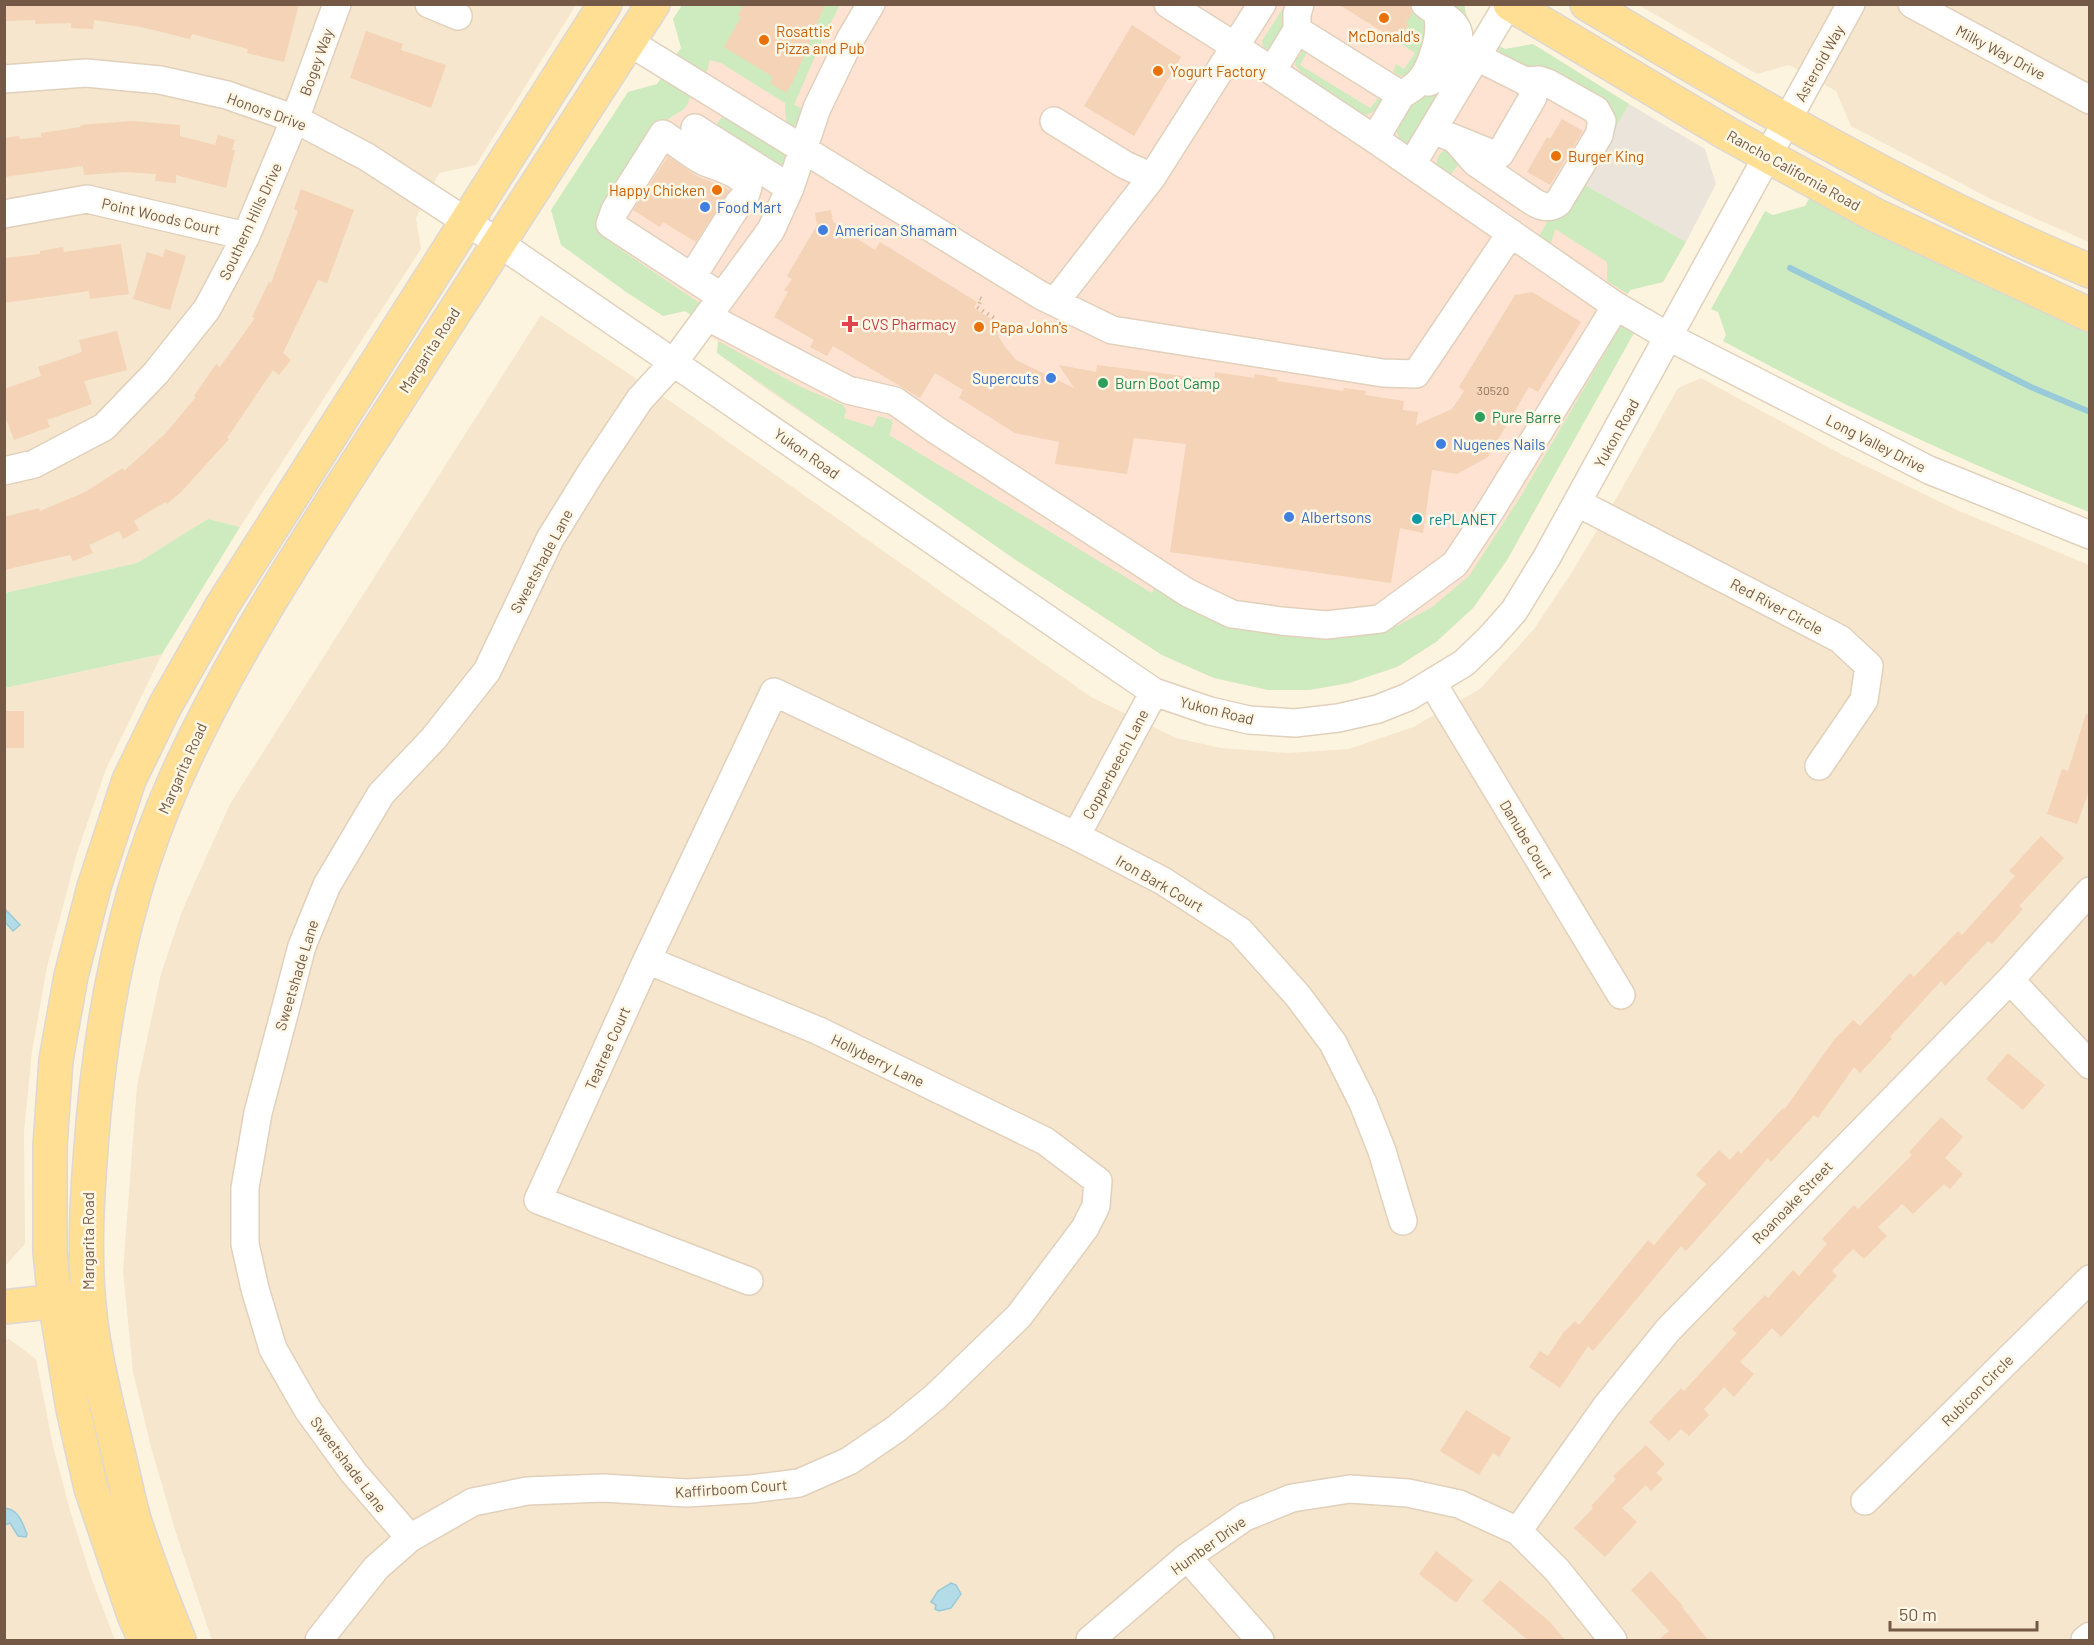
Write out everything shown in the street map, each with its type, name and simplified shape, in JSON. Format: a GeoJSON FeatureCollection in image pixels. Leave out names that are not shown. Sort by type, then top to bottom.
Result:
{"type":"FeatureCollection","features":[{"type":"Feature","properties":{"kind":"main road"},"geometry":{"type":"LineString","coordinates":[[145,1641],[91,1488],[73,1409],[55,1302],[50,1252],[50,1146],[56,1060],[71,976],[94,887],[129,780],[165,705],[222,606],[605,4]]}},
{"type":"Feature","properties":{"kind":"main road","name":"Margarita Road"},"geometry":{"type":"LineString","coordinates":[[179,1641],[134,1519],[106,1401],[93,1335],[89,1297],[86,1254],[88,1191],[99,1056],[122,936],[141,871],[173,785],[205,717],[247,641],[353,468],[653,4]]}},
{"type":"Feature","properties":{"kind":"main road","name":"Rancho California Road"},"geometry":{"type":"LineString","coordinates":[[1509,4],[1768,157],[1875,215],[2090,315]]}},
{"type":"Feature","properties":{"kind":"main road"},"geometry":{"type":"LineString","coordinates":[[1587,4],[1787,122],[2019,241],[2090,271]]}},
{"type":"Feature","properties":{"kind":"main road"},"geometry":{"type":"LineString","coordinates":[[4,1307],[89,1297]]}},
{"type":"Feature","properties":{"kind":"street","name":"Bogey Way"},"geometry":{"type":"LineString","coordinates":[[295,119],[337,4]]}},
{"type":"Feature","properties":{"kind":"street"},"geometry":{"type":"LineString","coordinates":[[429,4],[458,16]]}},
{"type":"Feature","properties":{"kind":"street","name":"Sweetshade Lane"},"geometry":{"type":"LineString","coordinates":[[410,1538],[353,1472],[308,1410],[273,1348],[255,1289],[245,1244],[245,1188],[258,1113],[302,946],[327,885],[381,794],[434,738],[487,671],[550,539],[640,399],[674,362],[771,230],[790,188],[827,88],[851,38],[871,4]]}},
{"type":"Feature","properties":{"kind":"street","name":"Long Valley Drive"},"geometry":{"type":"LineString","coordinates":[[1168,4],[1412,164],[1616,306],[1669,337],[1929,470],[2090,535]]}},
{"type":"Feature","properties":{"kind":"street"},"geometry":{"type":"LineString","coordinates":[[1054,302],[1152,177],[1262,4]]}},
{"type":"Feature","properties":{"kind":"street"},"geometry":{"type":"LineString","coordinates":[[1412,164],[1444,134],[1476,57],[1509,4]]}},
{"type":"Feature","properties":{"kind":"street","name":"Asteroid Way"},"geometry":{"type":"LineString","coordinates":[[1787,122],[1851,4]]}},
{"type":"Feature","properties":{"kind":"street","name":"Milky Way Drive"},"geometry":{"type":"LineString","coordinates":[[1912,4],[2090,100]]}},
{"type":"Feature","properties":{"kind":"street"},"geometry":{"type":"LineString","coordinates":[[1376,140],[1382,127],[1410,89],[1430,82],[1442,73],[1457,49],[1460,40],[1455,26],[1449,19],[1428,7]]}},
{"type":"Feature","properties":{"kind":"street"},"geometry":{"type":"LineString","coordinates":[[1272,71],[1299,17],[1410,89]]}},
{"type":"Feature","properties":{"kind":"street"},"geometry":{"type":"LineString","coordinates":[[629,42],[1040,295],[1112,330],[1383,373],[1416,374],[1510,233]]}},
{"type":"Feature","properties":{"kind":"street"},"geometry":{"type":"LineString","coordinates":[[1444,134],[1495,155],[1500,154],[1533,97],[1532,87],[1525,81],[1476,57]]}},
{"type":"Feature","properties":{"kind":"street","name":"Honors Drive"},"geometry":{"type":"LineString","coordinates":[[4,79],[86,74],[160,80],[227,95],[295,119],[367,157],[500,243]]}},
{"type":"Feature","properties":{"kind":"street"},"geometry":{"type":"LineString","coordinates":[[1444,134],[1475,162],[1540,206],[1548,207],[1558,203],[1599,135],[1602,121],[1596,110],[1548,83],[1539,80],[1525,81]]}},
{"type":"Feature","properties":{"kind":"street"},"geometry":{"type":"LineString","coordinates":[[693,145],[714,95]]}},
{"type":"Feature","properties":{"kind":"street","name":"Southern Hills Drive"},"geometry":{"type":"LineString","coordinates":[[4,471],[34,464],[104,427],[156,373],[207,309],[246,236],[295,119]]}},
{"type":"Feature","properties":{"kind":"street"},"geometry":{"type":"LineString","coordinates":[[1054,121],[1125,165],[1152,177]]}},
{"type":"Feature","properties":{"kind":"street","name":"Yukon Road"},"geometry":{"type":"LineString","coordinates":[[500,243],[1154,692],[1210,711],[1249,720],[1295,723],[1338,718],[1378,709],[1408,697],[1433,684],[1464,663],[1514,611],[1578,502],[1787,122]]}},
{"type":"Feature","properties":{"kind":"street"},"geometry":{"type":"LineString","coordinates":[[790,188],[663,134],[615,210],[610,224],[692,277],[715,307],[848,390],[896,401],[936,430],[1188,593],[1232,614],[1326,625],[1380,619],[1455,564],[1489,513],[1616,306]]}},
{"type":"Feature","properties":{"kind":"street"},"geometry":{"type":"LineString","coordinates":[[692,277],[745,196],[748,187],[743,179],[719,166],[693,145]]}},
{"type":"Feature","properties":{"kind":"street","name":"Point Woods Court"},"geometry":{"type":"LineString","coordinates":[[4,214],[87,198],[246,236]]}},
{"type":"Feature","properties":{"kind":"street","name":"Red River Circle"},"geometry":{"type":"LineString","coordinates":[[1578,502],[1840,639],[1869,666],[1864,700],[1819,766]]}},
{"type":"Feature","properties":{"kind":"street","name":"Danube Court"},"geometry":{"type":"LineString","coordinates":[[1433,684],[1621,995]]}},
{"type":"Feature","properties":{"kind":"street","name":"Iron Bark Court"},"geometry":{"type":"LineString","coordinates":[[774,692],[1076,836],[1163,881],[1240,931],[1298,996],[1334,1043],[1363,1103],[1382,1151],[1403,1221]]}},
{"type":"Feature","properties":{"kind":"street","name":"Teatree Court"},"geometry":{"type":"LineString","coordinates":[[749,1281],[538,1200],[647,960],[774,692]]}},
{"type":"Feature","properties":{"kind":"street","name":"Copperbeech Lane"},"geometry":{"type":"LineString","coordinates":[[1076,836],[1154,692]]}},
{"type":"Feature","properties":{"kind":"street","name":"Roanoake Street"},"geometry":{"type":"LineString","coordinates":[[1518,1531],[1605,1408],[1668,1330],[2010,980],[2090,891]]}},
{"type":"Feature","properties":{"kind":"street","name":"Hollyberry Lane"},"geometry":{"type":"LineString","coordinates":[[647,960],[819,1031],[1034,1136],[1098,1181]]}},
{"type":"Feature","properties":{"kind":"street"},"geometry":{"type":"LineString","coordinates":[[2010,980],[2090,1065]]}},
{"type":"Feature","properties":{"kind":"street","name":"Kaffirboom Court"},"geometry":{"type":"LineString","coordinates":[[319,1641],[375,1568],[410,1538],[473,1502],[527,1491],[603,1488],[687,1493],[751,1489],[799,1483],[849,1461],[896,1430],[1019,1316],[1085,1228],[1096,1206],[1098,1181]]}},
{"type":"Feature","properties":{"kind":"street","name":"Rubicon Circle"},"geometry":{"type":"LineString","coordinates":[[1865,1501],[2090,1279]]}},
{"type":"Feature","properties":{"kind":"street","name":"Humber Drive"},"geometry":{"type":"LineString","coordinates":[[1090,1641],[1187,1557],[1245,1516],[1292,1498],[1350,1490],[1408,1493],[1459,1504],[1518,1531],[1557,1570],[1612,1641]]}},
{"type":"Feature","properties":{"kind":"street"},"geometry":{"type":"LineString","coordinates":[[1187,1557],[1260,1641]]}},
{"type":"Feature","properties":{"kind":"street"},"geometry":{"type":"LineString","coordinates":[[2085,1641],[2090,1636]]}},
{"type":"Feature","properties":{"kind":"path"},"geometry":{"type":"LineString","coordinates":[[980,298],[982,299],[977,307],[997,320]]}},
{"type":"Feature","properties":{"kind":"shaded area"},"geometry":{"type":"Polygon","coordinates":[[[1464,4],[1471,31],[1505,49],[1533,44],[1629,104],[1583,184],[1686,242],[1663,282],[1630,290],[1614,319],[1635,331],[1507,560],[1473,608],[1436,642],[1397,667],[1349,683],[1309,690],[1268,690],[1214,678],[1162,655],[1013,558],[772,393],[717,353],[718,341],[710,337],[693,316],[685,311],[663,316],[582,260],[579,246],[675,88],[731,5],[1464,4]]]}},
{"type":"Feature","properties":{"kind":"shaded area"},"geometry":{"type":"Polygon","coordinates":[[[4,5],[576,5],[476,165],[439,173],[416,218],[421,249],[240,527],[208,519],[137,563],[5,593],[4,5]]]}},
{"type":"Feature","properties":{"kind":"shaded area"},"geometry":{"type":"Polygon","coordinates":[[[1639,5],[2089,5],[2089,242],[1991,199],[1851,126],[1836,91],[1789,65],[1757,74],[1639,5]]]}},
{"type":"Feature","properties":{"kind":"shaded area"},"geometry":{"type":"Polygon","coordinates":[[[1629,104],[1705,149],[1716,184],[1686,242],[1583,184],[1629,104]]]}},
{"type":"Feature","properties":{"kind":"shaded area"},"geometry":{"type":"Polygon","coordinates":[[[541,315],[683,410],[1091,697],[1176,738],[1221,748],[1288,753],[1349,749],[1413,727],[1480,689],[1534,629],[1572,572],[1678,388],[1701,378],[1839,453],[1957,510],[2089,565],[2089,1640],[212,1640],[176,1533],[151,1447],[133,1372],[123,1271],[137,1086],[161,974],[182,911],[230,804],[541,315]]]}},
{"type":"Feature","properties":{"kind":"shaded area"},"geometry":{"type":"Polygon","coordinates":[[[162,654],[106,769],[77,853],[47,967],[32,1051],[24,1132],[25,1244],[5,1266],[5,688],[162,654]]]}},
{"type":"Feature","properties":{"kind":"shaded area"},"geometry":{"type":"Polygon","coordinates":[[[9,1339],[36,1359],[53,1446],[71,1514],[92,1580],[115,1640],[5,1640],[4,1340],[9,1339]]]}},
{"type":"Feature","properties":{"kind":"green space"},"geometry":{"type":"Polygon","coordinates":[[[682,5],[840,5],[794,105],[807,110],[797,129],[787,123],[785,103],[721,63],[710,60],[705,72],[676,55],[681,48],[673,19],[682,5]]]}},
{"type":"Feature","properties":{"kind":"green space"},"geometry":{"type":"Polygon","coordinates":[[[1285,5],[1294,5],[1272,51],[1263,48],[1262,41],[1285,5]]]}},
{"type":"Feature","properties":{"kind":"green space"},"geometry":{"type":"Polygon","coordinates":[[[1436,5],[1464,5],[1470,31],[1477,34],[1409,146],[1400,140],[1396,130],[1436,5]]]}},
{"type":"Feature","properties":{"kind":"green space"},"geometry":{"type":"Polygon","coordinates":[[[1416,7],[1432,29],[1410,76],[1400,76],[1393,72],[1396,64],[1404,69],[1415,53],[1398,42],[1408,26],[1405,23],[1416,7]]]}},
{"type":"Feature","properties":{"kind":"green space"},"geometry":{"type":"Polygon","coordinates":[[[1533,44],[1629,104],[1583,184],[1686,242],[1663,282],[1630,290],[1628,294],[1607,281],[1607,262],[1555,229],[1551,244],[1539,236],[1547,222],[1459,164],[1448,178],[1439,172],[1437,159],[1446,149],[1538,211],[1608,130],[1588,97],[1523,64],[1512,64],[1498,58],[1499,46],[1505,49],[1533,44]]]}},
{"type":"Feature","properties":{"kind":"green space"},"geometry":{"type":"Polygon","coordinates":[[[1303,50],[1307,53],[1300,65],[1370,108],[1380,96],[1383,99],[1377,109],[1367,115],[1360,113],[1301,72],[1295,65],[1303,50]]]}},
{"type":"Feature","properties":{"kind":"green space"},"geometry":{"type":"Polygon","coordinates":[[[662,77],[690,96],[689,101],[684,109],[666,121],[609,209],[605,233],[617,247],[701,304],[693,316],[685,311],[663,316],[561,245],[551,210],[628,92],[657,84],[662,77]]]}},
{"type":"Feature","properties":{"kind":"green space"},"geometry":{"type":"Polygon","coordinates":[[[722,117],[727,117],[788,155],[784,172],[757,157],[760,152],[713,129],[722,117]]]}},
{"type":"Feature","properties":{"kind":"green space"},"geometry":{"type":"Polygon","coordinates":[[[1810,197],[2027,304],[2089,330],[2089,512],[1904,432],[1723,341],[1726,335],[1718,312],[1711,309],[1765,211],[1773,215],[1805,206],[1810,197]]]}},
{"type":"Feature","properties":{"kind":"green space"},"geometry":{"type":"Polygon","coordinates":[[[1622,324],[1635,331],[1507,560],[1473,608],[1436,642],[1397,667],[1349,683],[1309,690],[1268,690],[1214,678],[1162,655],[1013,558],[717,353],[718,341],[799,386],[843,405],[846,410],[844,418],[873,427],[878,416],[892,420],[889,435],[1152,593],[1157,584],[1347,633],[1397,626],[1432,607],[1469,576],[1522,494],[1622,324]]]}},
{"type":"Feature","properties":{"kind":"green space"},"geometry":{"type":"Polygon","coordinates":[[[208,519],[240,527],[162,654],[5,688],[5,593],[137,563],[208,519]]]}},
{"type":"Feature","properties":{"kind":"water"},"geometry":{"type":"Polygon","coordinates":[[[4,908],[20,925],[13,931],[5,922],[4,908]]]}},
{"type":"Feature","properties":{"kind":"water"},"geometry":{"type":"Polygon","coordinates":[[[5,1508],[14,1511],[19,1517],[27,1534],[26,1537],[18,1536],[10,1523],[5,1525],[5,1508]]]}},
{"type":"Feature","properties":{"kind":"water"},"geometry":{"type":"Polygon","coordinates":[[[951,1583],[956,1585],[961,1594],[951,1608],[939,1611],[935,1609],[936,1605],[931,1602],[938,1591],[951,1583]]]}},
{"type":"Feature","properties":{"kind":"building"},"geometry":{"type":"Polygon","coordinates":[[[4,4],[299,4],[284,62],[247,53],[248,49],[192,34],[190,39],[141,27],[94,20],[93,29],[71,28],[71,23],[35,24],[35,20],[4,21],[4,4]]]}},
{"type":"Feature","properties":{"kind":"building","name":"Rosattis' Pizza and Pub"},"geometry":{"type":"Polygon","coordinates":[[[744,4],[825,4],[794,80],[786,93],[770,83],[773,77],[724,47],[741,17],[738,15],[744,4]]]}},
{"type":"Feature","properties":{"kind":"building","name":"McDonald's"},"geometry":{"type":"Polygon","coordinates":[[[1338,4],[1410,4],[1412,13],[1400,38],[1397,35],[1394,39],[1338,4]]]}},
{"type":"Feature","properties":{"kind":"building"},"geometry":{"type":"Polygon","coordinates":[[[1132,25],[1181,57],[1134,136],[1084,106],[1132,25]]]}},
{"type":"Feature","properties":{"kind":"building"},"geometry":{"type":"Polygon","coordinates":[[[366,31],[403,44],[401,50],[446,65],[431,108],[350,78],[366,31]]]}},
{"type":"Feature","properties":{"kind":"building","name":"Burger King"},"geometry":{"type":"Polygon","coordinates":[[[1562,119],[1583,131],[1550,185],[1527,172],[1547,137],[1550,139],[1562,119]]]}},
{"type":"Feature","properties":{"kind":"building"},"geometry":{"type":"Polygon","coordinates":[[[132,121],[180,125],[180,136],[215,145],[218,135],[235,140],[232,150],[235,150],[226,188],[176,175],[176,183],[155,181],[156,174],[125,172],[84,175],[83,166],[4,177],[4,138],[41,137],[41,133],[81,127],[80,125],[132,121]]]}},
{"type":"Feature","properties":{"kind":"building"},"geometry":{"type":"Polygon","coordinates":[[[668,156],[695,175],[730,190],[696,242],[663,222],[660,227],[633,210],[668,156]]]}},
{"type":"Feature","properties":{"kind":"building"},"geometry":{"type":"Polygon","coordinates":[[[301,189],[354,210],[327,283],[318,280],[283,353],[291,360],[279,375],[273,370],[227,438],[229,439],[182,491],[167,504],[165,502],[134,521],[139,530],[123,539],[119,531],[89,545],[93,553],[73,561],[70,555],[4,570],[4,517],[39,508],[40,511],[85,492],[123,468],[124,471],[165,434],[196,397],[194,396],[216,364],[220,367],[255,318],[252,317],[269,282],[271,283],[298,211],[294,209],[301,189]]]}},
{"type":"Feature","properties":{"kind":"building"},"geometry":{"type":"Polygon","coordinates":[[[831,210],[833,222],[852,232],[851,235],[875,250],[880,242],[977,302],[974,308],[996,322],[999,337],[1016,360],[1074,388],[1059,365],[1096,372],[1097,365],[1214,380],[1215,372],[1254,378],[1255,374],[1278,378],[1277,381],[1343,391],[1344,388],[1366,391],[1365,395],[1404,401],[1403,410],[1418,412],[1416,425],[1452,409],[1464,391],[1459,387],[1515,295],[1532,292],[1581,322],[1538,392],[1529,387],[1488,457],[1457,474],[1432,470],[1423,533],[1400,528],[1391,583],[1170,552],[1186,444],[1134,438],[1127,474],[1055,464],[1059,442],[1015,433],[959,398],[963,390],[935,373],[920,398],[833,346],[827,356],[810,347],[814,340],[774,317],[788,292],[784,290],[792,279],[787,276],[817,225],[815,213],[831,210]]]}},
{"type":"Feature","properties":{"kind":"building"},"geometry":{"type":"Polygon","coordinates":[[[121,244],[129,294],[90,299],[89,291],[4,303],[4,258],[40,254],[40,251],[63,247],[64,252],[121,244]]]}},
{"type":"Feature","properties":{"kind":"building"},"geometry":{"type":"Polygon","coordinates":[[[165,249],[186,256],[170,310],[133,299],[147,252],[163,257],[165,249]]]}},
{"type":"Feature","properties":{"kind":"building"},"geometry":{"type":"Polygon","coordinates":[[[117,331],[127,370],[84,381],[92,404],[47,420],[50,427],[14,440],[4,413],[4,389],[41,376],[38,367],[82,352],[79,340],[117,331]]]}},
{"type":"Feature","properties":{"kind":"building"},"geometry":{"type":"Polygon","coordinates":[[[4,711],[24,711],[24,748],[4,748],[4,711]]]}},
{"type":"Feature","properties":{"kind":"building"},"geometry":{"type":"Polygon","coordinates":[[[2086,714],[2090,715],[2090,788],[2077,824],[2047,814],[2062,769],[2068,771],[2086,714]]]}},
{"type":"Feature","properties":{"kind":"building"},"geometry":{"type":"Polygon","coordinates":[[[2041,836],[2064,858],[2019,906],[2023,909],[1992,944],[1988,941],[1945,986],[1941,981],[1860,1073],[1854,1067],[1818,1118],[1814,1115],[1771,1162],[1768,1158],[1686,1251],[1681,1246],[1593,1351],[1588,1346],[1560,1388],[1529,1367],[1540,1351],[1548,1356],[1563,1333],[1575,1321],[1579,1325],[1648,1240],[1654,1245],[1706,1184],[1696,1175],[1719,1150],[1730,1160],[1738,1151],[1741,1154],[1783,1108],[1784,1110],[1834,1040],[1853,1020],[1860,1026],[1910,973],[1914,977],[1958,931],[1962,935],[2015,876],[2009,871],[2041,836]]]}},
{"type":"Feature","properties":{"kind":"building"},"geometry":{"type":"Polygon","coordinates":[[[2008,1053],[2045,1085],[2023,1110],[1986,1079],[2008,1053]]]}},
{"type":"Feature","properties":{"kind":"building"},"geometry":{"type":"Polygon","coordinates":[[[1941,1117],[1963,1137],[1945,1158],[1963,1174],[1950,1189],[1944,1184],[1913,1214],[1902,1204],[1878,1227],[1887,1236],[1864,1259],[1853,1249],[1832,1271],[1837,1276],[1781,1337],[1772,1328],[1740,1362],[1754,1374],[1734,1397],[1724,1387],[1704,1409],[1709,1415],[1689,1436],[1681,1429],[1669,1441],[1649,1422],[1681,1388],[1684,1391],[1737,1333],[1732,1329],[1765,1295],[1768,1298],[1793,1270],[1799,1276],[1827,1244],[1822,1239],[1854,1205],[1858,1209],[1912,1155],[1909,1152],[1941,1117]]]}},
{"type":"Feature","properties":{"kind":"building"},"geometry":{"type":"Polygon","coordinates":[[[1466,1410],[1511,1438],[1499,1457],[1493,1453],[1479,1475],[1440,1451],[1466,1410]]]}},
{"type":"Feature","properties":{"kind":"building"},"geometry":{"type":"Polygon","coordinates":[[[1646,1445],[1665,1464],[1656,1473],[1663,1479],[1651,1491],[1646,1485],[1622,1508],[1637,1522],[1605,1557],[1574,1528],[1616,1479],[1613,1476],[1646,1445]]]}},
{"type":"Feature","properties":{"kind":"building"},"geometry":{"type":"Polygon","coordinates":[[[1436,1551],[1473,1580],[1456,1603],[1419,1574],[1436,1551]]]}},
{"type":"Feature","properties":{"kind":"building"},"geometry":{"type":"Polygon","coordinates":[[[1651,1571],[1683,1606],[1709,1641],[1657,1641],[1669,1631],[1631,1590],[1651,1571]]]}},
{"type":"Feature","properties":{"kind":"building"},"geometry":{"type":"Polygon","coordinates":[[[1500,1580],[1550,1622],[1566,1641],[1529,1641],[1482,1601],[1500,1580]]]}},
{"type":"Feature","properties":{"kind":"waterway"},"geometry":{"type":"LineString","coordinates":[[1790,268],[2031,387],[2090,412]]}},
{"type":"Feature","properties":{"kind":"place","name":"McDonald's"},"geometry":{"type":"Point","coordinates":[1384,18]}},
{"type":"Feature","properties":{"kind":"place","name":"Rosattis' Pizza and Pub"},"geometry":{"type":"Point","coordinates":[764,40]}},
{"type":"Feature","properties":{"kind":"place","name":"Yogurt Factory"},"geometry":{"type":"Point","coordinates":[1158,71]}},
{"type":"Feature","properties":{"kind":"place","name":"Burger King"},"geometry":{"type":"Point","coordinates":[1556,156]}},
{"type":"Feature","properties":{"kind":"place","name":"Happy Chicken"},"geometry":{"type":"Point","coordinates":[717,190]}},
{"type":"Feature","properties":{"kind":"place","name":"Food Mart"},"geometry":{"type":"Point","coordinates":[705,207]}},
{"type":"Feature","properties":{"kind":"place","name":"American Shamam"},"geometry":{"type":"Point","coordinates":[823,230]}},
{"type":"Feature","properties":{"kind":"place","name":"CVS Pharmacy"},"geometry":{"type":"Point","coordinates":[850,324]}},
{"type":"Feature","properties":{"kind":"place","name":"Papa John's"},"geometry":{"type":"Point","coordinates":[979,327]}},
{"type":"Feature","properties":{"kind":"place","name":"Supercuts"},"geometry":{"type":"Point","coordinates":[1051,378]}},
{"type":"Feature","properties":{"kind":"place","name":"Burn Boot Camp"},"geometry":{"type":"Point","coordinates":[1103,383]}},
{"type":"Feature","properties":{"kind":"place","name":"Pure Barre"},"geometry":{"type":"Point","coordinates":[1480,417]}},
{"type":"Feature","properties":{"kind":"place","name":"Nugenes Nails"},"geometry":{"type":"Point","coordinates":[1441,444]}},
{"type":"Feature","properties":{"kind":"place","name":"Albertsons"},"geometry":{"type":"Point","coordinates":[1289,517]}},
{"type":"Feature","properties":{"kind":"place","name":"rePLANET"},"geometry":{"type":"Point","coordinates":[1417,519]}}]}
